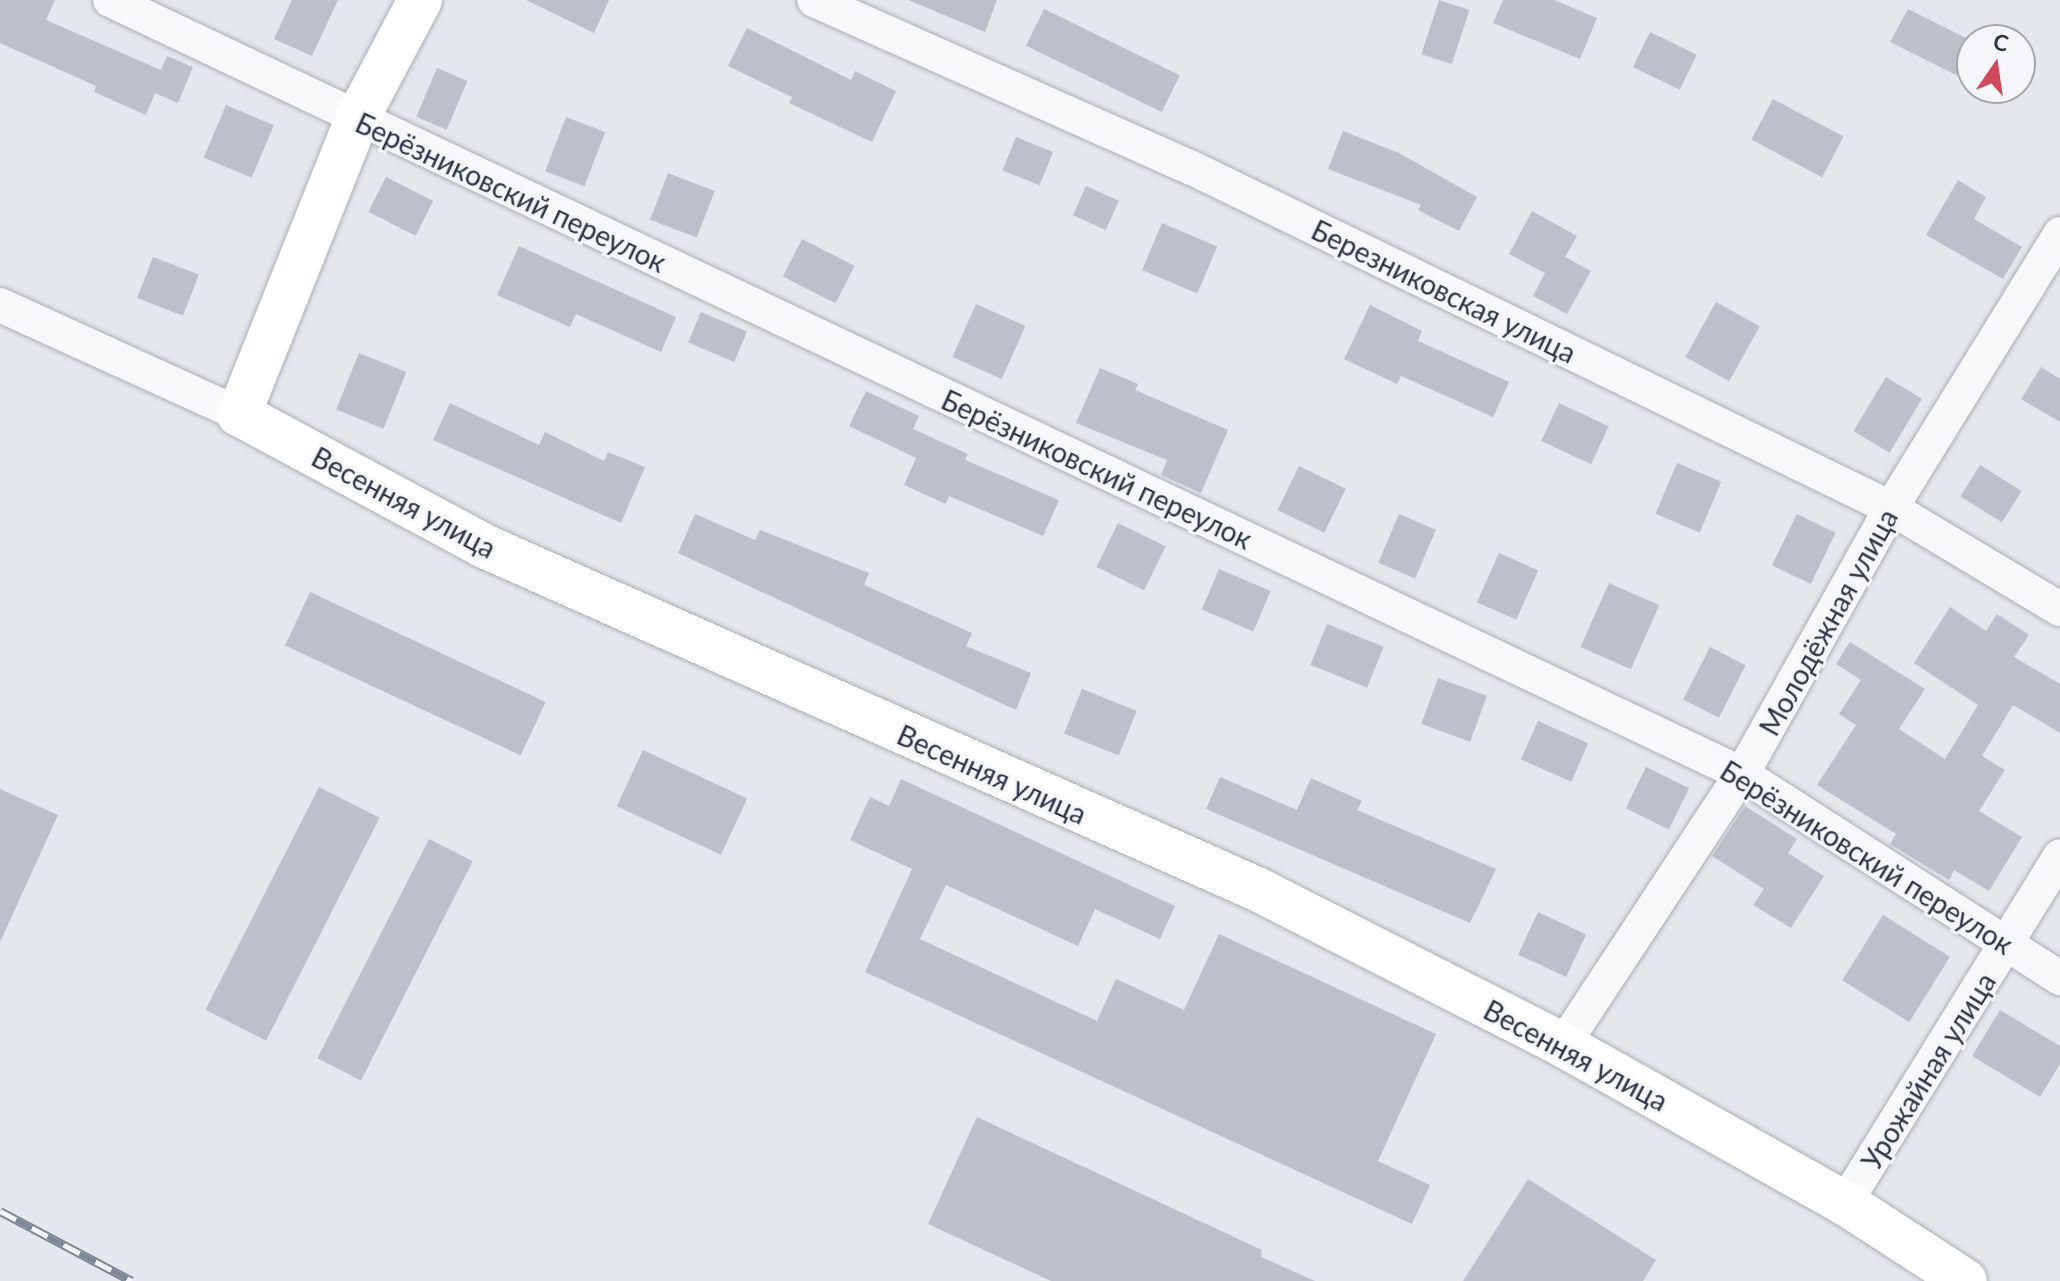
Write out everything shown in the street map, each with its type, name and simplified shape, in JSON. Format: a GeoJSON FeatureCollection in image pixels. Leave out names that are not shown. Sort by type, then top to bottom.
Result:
{"type":"FeatureCollection","features":[{"type":"Feature","properties":{"kind":"street","name":"Берёзниковский переулок"},"geometry":{"type":"LineString","coordinates":[[110,0],[1742,774],[2060,978]]}},
{"type":"Feature","properties":{"kind":"street"},"geometry":{"type":"LineString","coordinates":[[239,414],[357,119],[420,0]]}},
{"type":"Feature","properties":{"kind":"street","name":"Березниковская улица"},"geometry":{"type":"LineString","coordinates":[[814,0],[1192,168],[1891,508],[2060,609]]}},
{"type":"Feature","properties":{"kind":"street","name":"Молодёжная улица"},"geometry":{"type":"LineString","coordinates":[[1563,1045],[1742,774],[1891,508],[2060,234]]}},
{"type":"Feature","properties":{"kind":"street","name":"Весенняя улица"},"geometry":{"type":"LineString","coordinates":[[0,305],[239,414],[484,546],[1257,889],[1563,1045],[1845,1203],[1965,1281]]}},
{"type":"Feature","properties":{"kind":"street","name":"Урожайная улица"},"geometry":{"type":"LineString","coordinates":[[1845,1203],[2060,856]]}},
{"type":"Feature","properties":{"kind":"building"},"geometry":{"type":"Polygon","coordinates":[[[0,0],[55,0],[46,20],[161,70],[167,56],[193,67],[178,103],[155,93],[146,115],[94,92],[96,86],[0,43],[0,0]]]}},
{"type":"Feature","properties":{"kind":"building"},"geometry":{"type":"Polygon","coordinates":[[[292,0],[338,0],[312,56],[274,39],[292,0]]]}},
{"type":"Feature","properties":{"kind":"building"},"geometry":{"type":"Polygon","coordinates":[[[526,0],[609,0],[594,33],[526,0]]]}},
{"type":"Feature","properties":{"kind":"building"},"geometry":{"type":"Polygon","coordinates":[[[908,0],[997,0],[985,32],[908,0]]]}},
{"type":"Feature","properties":{"kind":"building"},"geometry":{"type":"Polygon","coordinates":[[[1439,0],[1469,10],[1452,64],[1421,54],[1439,0]]]}},
{"type":"Feature","properties":{"kind":"building"},"geometry":{"type":"Polygon","coordinates":[[[1503,0],[1554,0],[1597,18],[1580,59],[1493,23],[1503,0]]]}},
{"type":"Feature","properties":{"kind":"building"},"geometry":{"type":"Polygon","coordinates":[[[1044,9],[1180,75],[1162,112],[1026,46],[1044,9]]]}},
{"type":"Feature","properties":{"kind":"building"},"geometry":{"type":"Polygon","coordinates":[[[1908,9],[1956,33],[1956,75],[1890,42],[1908,9]]]}},
{"type":"Feature","properties":{"kind":"building"},"geometry":{"type":"Polygon","coordinates":[[[747,28],[851,80],[855,71],[896,91],[872,142],[789,103],[792,97],[728,66],[747,28]]]}},
{"type":"Feature","properties":{"kind":"building"},"geometry":{"type":"Polygon","coordinates":[[[1650,32],[1697,55],[1680,90],[1633,67],[1650,32]]]}},
{"type":"Feature","properties":{"kind":"building"},"geometry":{"type":"Polygon","coordinates":[[[437,68],[467,81],[447,130],[416,117],[437,68]]]}},
{"type":"Feature","properties":{"kind":"building"},"geometry":{"type":"Polygon","coordinates":[[[1773,99],[1844,137],[1822,177],[1751,140],[1773,99]]]}},
{"type":"Feature","properties":{"kind":"building"},"geometry":{"type":"Polygon","coordinates":[[[226,105],[274,125],[252,178],[204,157],[226,105]]]}},
{"type":"Feature","properties":{"kind":"building"},"geometry":{"type":"Polygon","coordinates":[[[566,117],[605,132],[584,186],[545,171],[566,117]]]}},
{"type":"Feature","properties":{"kind":"building"},"geometry":{"type":"Polygon","coordinates":[[[1343,131],[1399,153],[1477,197],[1459,231],[1418,210],[1421,205],[1328,169],[1343,131]]]}},
{"type":"Feature","properties":{"kind":"building"},"geometry":{"type":"Polygon","coordinates":[[[1016,137],[1053,152],[1040,185],[1003,170],[1016,137]]]}},
{"type":"Feature","properties":{"kind":"building"},"geometry":{"type":"Polygon","coordinates":[[[668,173],[715,191],[697,238],[650,220],[668,173]]]}},
{"type":"Feature","properties":{"kind":"building"},"geometry":{"type":"Polygon","coordinates":[[[386,177],[433,201],[416,236],[368,212],[386,177]]]}},
{"type":"Feature","properties":{"kind":"building"},"geometry":{"type":"Polygon","coordinates":[[[1958,180],[1986,197],[1974,219],[2022,247],[2003,279],[1926,235],[1958,180]]]}},
{"type":"Feature","properties":{"kind":"building"},"geometry":{"type":"Polygon","coordinates":[[[1086,186],[1119,201],[1106,230],[1073,215],[1086,186]]]}},
{"type":"Feature","properties":{"kind":"building"},"geometry":{"type":"Polygon","coordinates":[[[1532,211],[1577,236],[1565,257],[1591,271],[1567,314],[1533,296],[1545,273],[1509,254],[1532,211]]]}},
{"type":"Feature","properties":{"kind":"building"},"geometry":{"type":"Polygon","coordinates":[[[1162,223],[1217,246],[1197,293],[1142,270],[1162,223]]]}},
{"type":"Feature","properties":{"kind":"building"},"geometry":{"type":"Polygon","coordinates":[[[802,239],[855,266],[836,303],[783,276],[802,239]]]}},
{"type":"Feature","properties":{"kind":"building"},"geometry":{"type":"Polygon","coordinates":[[[519,246],[676,317],[661,352],[576,314],[570,327],[497,295],[519,246]]]}},
{"type":"Feature","properties":{"kind":"building"},"geometry":{"type":"Polygon","coordinates":[[[153,257],[199,275],[183,316],[137,298],[153,257]]]}},
{"type":"Feature","properties":{"kind":"building"},"geometry":{"type":"Polygon","coordinates":[[[1716,302],[1760,326],[1729,381],[1685,357],[1716,302]]]}},
{"type":"Feature","properties":{"kind":"building"},"geometry":{"type":"Polygon","coordinates":[[[976,304],[1025,326],[1002,379],[952,357],[976,304]]]}},
{"type":"Feature","properties":{"kind":"building"},"geometry":{"type":"Polygon","coordinates":[[[1370,305],[1422,331],[1418,341],[1509,382],[1493,417],[1401,376],[1397,384],[1344,359],[1370,305]]]}},
{"type":"Feature","properties":{"kind":"building"},"geometry":{"type":"Polygon","coordinates":[[[701,312],[747,332],[734,362],[688,342],[701,312]]]}},
{"type":"Feature","properties":{"kind":"building"},"geometry":{"type":"Polygon","coordinates":[[[359,353],[406,372],[383,429],[336,410],[359,353]]]}},
{"type":"Feature","properties":{"kind":"building"},"geometry":{"type":"Polygon","coordinates":[[[2041,367],[2060,379],[2060,422],[2021,399],[2041,367]]]}},
{"type":"Feature","properties":{"kind":"building"},"geometry":{"type":"Polygon","coordinates":[[[1100,368],[1138,384],[1135,390],[1228,430],[1201,493],[1161,475],[1167,460],[1076,423],[1100,368]]]}},
{"type":"Feature","properties":{"kind":"building"},"geometry":{"type":"Polygon","coordinates":[[[1886,377],[1922,399],[1890,453],[1854,431],[1886,377]]]}},
{"type":"Feature","properties":{"kind":"building"},"geometry":{"type":"Polygon","coordinates":[[[866,391],[919,416],[913,429],[968,454],[965,460],[1059,500],[1043,536],[949,496],[946,504],[904,485],[916,458],[849,426],[866,391]]]}},
{"type":"Feature","properties":{"kind":"building"},"geometry":{"type":"Polygon","coordinates":[[[450,403],[539,445],[545,432],[604,461],[608,452],[645,467],[621,523],[433,440],[450,403]]]}},
{"type":"Feature","properties":{"kind":"building"},"geometry":{"type":"Polygon","coordinates":[[[1559,403],[1609,426],[1591,464],[1541,441],[1559,403]]]}},
{"type":"Feature","properties":{"kind":"building"},"geometry":{"type":"Polygon","coordinates":[[[1677,463],[1721,482],[1700,532],[1656,514],[1677,463]]]}},
{"type":"Feature","properties":{"kind":"building"},"geometry":{"type":"Polygon","coordinates":[[[1980,465],[2022,491],[2002,522],[1960,496],[1980,465]]]}},
{"type":"Feature","properties":{"kind":"building"},"geometry":{"type":"Polygon","coordinates":[[[1299,466],[1346,489],[1324,533],[1278,510],[1299,466]]]}},
{"type":"Feature","properties":{"kind":"building"},"geometry":{"type":"Polygon","coordinates":[[[695,514],[755,540],[760,530],[869,573],[864,585],[972,633],[966,646],[1031,673],[1016,710],[678,553],[695,514]]]}},
{"type":"Feature","properties":{"kind":"building"},"geometry":{"type":"Polygon","coordinates":[[[1399,514],[1436,530],[1415,578],[1378,563],[1399,514]]]}},
{"type":"Feature","properties":{"kind":"building"},"geometry":{"type":"Polygon","coordinates":[[[1797,514],[1836,533],[1811,584],[1772,565],[1797,514]]]}},
{"type":"Feature","properties":{"kind":"building"},"geometry":{"type":"Polygon","coordinates":[[[1118,523],[1166,546],[1144,590],[1097,567],[1118,523]]]}},
{"type":"Feature","properties":{"kind":"building"},"geometry":{"type":"Polygon","coordinates":[[[1499,553],[1538,570],[1516,620],[1477,602],[1499,553]]]}},
{"type":"Feature","properties":{"kind":"building"},"geometry":{"type":"Polygon","coordinates":[[[1219,569],[1271,591],[1253,631],[1202,610],[1219,569]]]}},
{"type":"Feature","properties":{"kind":"building"},"geometry":{"type":"Polygon","coordinates":[[[1609,583],[1659,605],[1631,669],[1581,647],[1609,583]]]}},
{"type":"Feature","properties":{"kind":"building"},"geometry":{"type":"Polygon","coordinates":[[[310,592],[546,702],[521,755],[285,645],[310,592]]]}},
{"type":"Feature","properties":{"kind":"building"},"geometry":{"type":"Polygon","coordinates":[[[1950,607],[1986,631],[1997,614],[2029,635],[2014,657],[2060,684],[2060,733],[2013,705],[1982,756],[2005,770],[1979,811],[2022,837],[1989,891],[1954,870],[1949,880],[1890,844],[1896,834],[1817,785],[1856,725],[1839,714],[1861,680],[1836,664],[1850,642],[1925,689],[1899,729],[1945,759],[1978,705],[1914,663],[1950,607]]]}},
{"type":"Feature","properties":{"kind":"building"},"geometry":{"type":"Polygon","coordinates":[[[1327,624],[1384,647],[1367,688],[1311,665],[1327,624]]]}},
{"type":"Feature","properties":{"kind":"building"},"geometry":{"type":"Polygon","coordinates":[[[1710,647],[1746,665],[1719,718],[1683,700],[1710,647]]]}},
{"type":"Feature","properties":{"kind":"building"},"geometry":{"type":"Polygon","coordinates":[[[1438,678],[1487,696],[1470,742],[1421,724],[1438,678]]]}},
{"type":"Feature","properties":{"kind":"building"},"geometry":{"type":"Polygon","coordinates":[[[1082,689],[1137,711],[1119,756],[1064,734],[1082,689]]]}},
{"type":"Feature","properties":{"kind":"building"},"geometry":{"type":"Polygon","coordinates":[[[1538,721],[1588,743],[1571,782],[1521,759],[1538,721]]]}},
{"type":"Feature","properties":{"kind":"building"},"geometry":{"type":"Polygon","coordinates":[[[643,750],[747,799],[721,855],[617,806],[643,750]]]}},
{"type":"Feature","properties":{"kind":"building"},"geometry":{"type":"Polygon","coordinates":[[[1646,767],[1689,788],[1669,829],[1626,808],[1646,767]]]}},
{"type":"Feature","properties":{"kind":"building"},"geometry":{"type":"Polygon","coordinates":[[[1220,777],[1297,810],[1311,778],[1362,801],[1357,810],[1496,869],[1470,923],[1206,809],[1220,777]]]}},
{"type":"Feature","properties":{"kind":"building"},"geometry":{"type":"Polygon","coordinates":[[[901,779],[1175,906],[1160,939],[1095,909],[1078,946],[946,885],[920,939],[1097,1021],[1116,979],[1184,1010],[1219,934],[1436,1034],[1378,1161],[1430,1185],[1412,1224],[865,972],[912,869],[850,840],[870,797],[889,806],[901,779]]]}},
{"type":"Feature","properties":{"kind":"building"},"geometry":{"type":"Polygon","coordinates":[[[319,787],[380,818],[266,1041],[206,1010],[319,787]]]}},
{"type":"Feature","properties":{"kind":"building"},"geometry":{"type":"Polygon","coordinates":[[[0,789],[58,815],[0,942],[0,789]]]}},
{"type":"Feature","properties":{"kind":"building"},"geometry":{"type":"Polygon","coordinates":[[[1745,806],[1797,839],[1788,853],[1824,876],[1791,928],[1753,905],[1764,889],[1712,856],[1745,806]]]}},
{"type":"Feature","properties":{"kind":"building"},"geometry":{"type":"Polygon","coordinates":[[[429,839],[473,861],[361,1080],[317,1058],[429,839]]]}},
{"type":"Feature","properties":{"kind":"building"},"geometry":{"type":"Polygon","coordinates":[[[1538,912],[1586,934],[1566,977],[1518,955],[1538,912]]]}},
{"type":"Feature","properties":{"kind":"building"},"geometry":{"type":"Polygon","coordinates":[[[1883,915],[1950,957],[1909,1022],[1842,980],[1883,915]]]}},
{"type":"Feature","properties":{"kind":"building"},"geometry":{"type":"Polygon","coordinates":[[[2000,1010],[2060,1046],[2060,1064],[2040,1097],[1972,1056],[2000,1010]]]}},
{"type":"Feature","properties":{"kind":"building"},"geometry":{"type":"Polygon","coordinates":[[[977,1117],[1262,1250],[1261,1257],[1315,1281],[1051,1281],[928,1224],[977,1117]]]}},
{"type":"Feature","properties":{"kind":"building"},"geometry":{"type":"Polygon","coordinates":[[[1528,1179],[1656,1260],[1643,1281],[1463,1281],[1528,1179]]]}},
{"type":"Feature","properties":{"kind":"railway"},"geometry":{"type":"LineString","coordinates":[[0,1211],[132,1281]]}}]}
